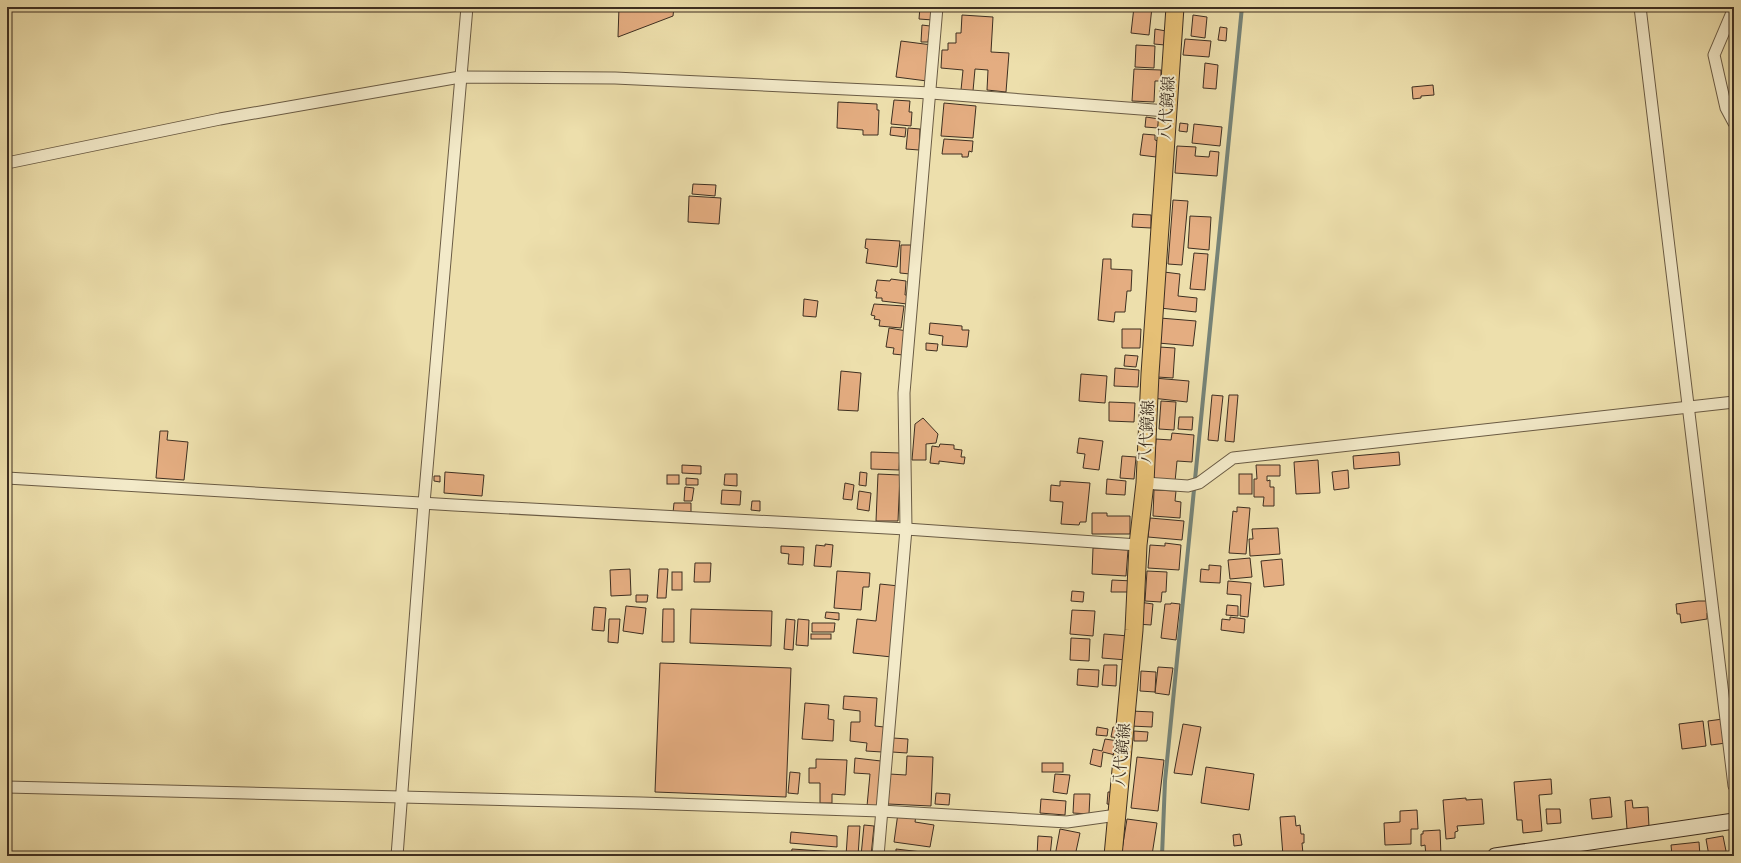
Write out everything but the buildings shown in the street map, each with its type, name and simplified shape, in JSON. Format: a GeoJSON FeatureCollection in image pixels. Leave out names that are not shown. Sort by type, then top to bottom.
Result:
{"type":"FeatureCollection","features":[{"type":"Feature","properties":{"kind":"main road","name":"八代鏡線"},"geometry":{"type":"LineString","coordinates":[[1113,856],[1134,630],[1138,545],[1145,482],[1150,374],[1175,7]]}},
{"type":"Feature","properties":{"kind":"street"},"geometry":{"type":"LineString","coordinates":[[397,856],[424,503],[467,7]]}},
{"type":"Feature","properties":{"kind":"street"},"geometry":{"type":"LineString","coordinates":[[878,856],[906,529],[904,393],[937,7]]}},
{"type":"Feature","properties":{"kind":"street"},"geometry":{"type":"LineString","coordinates":[[1640,7],[1734,786]]}},
{"type":"Feature","properties":{"kind":"street"},"geometry":{"type":"LineString","coordinates":[[1734,8],[1714,55],[1726,108],[1734,122]]}},
{"type":"Feature","properties":{"kind":"street"},"geometry":{"type":"LineString","coordinates":[[7,163],[220,119],[460,77],[615,78],[930,93],[1167,111]]}},
{"type":"Feature","properties":{"kind":"street"},"geometry":{"type":"LineString","coordinates":[[1145,482],[1188,486],[1199,483],[1233,458],[1734,402]]}},
{"type":"Feature","properties":{"kind":"street"},"geometry":{"type":"LineString","coordinates":[[7,478],[424,503],[906,529],[1138,545]]}},
{"type":"Feature","properties":{"kind":"street"},"geometry":{"type":"LineString","coordinates":[[7,787],[641,803],[881,811],[1067,822],[1117,815]]}},
{"type":"Feature","properties":{"kind":"street"},"geometry":{"type":"LineString","coordinates":[[1495,856],[1734,821]]}},
{"type":"Feature","properties":{"kind":"waterway"},"geometry":{"type":"LineString","coordinates":[[1162,856],[1165,781],[1242,7]]}}]}
